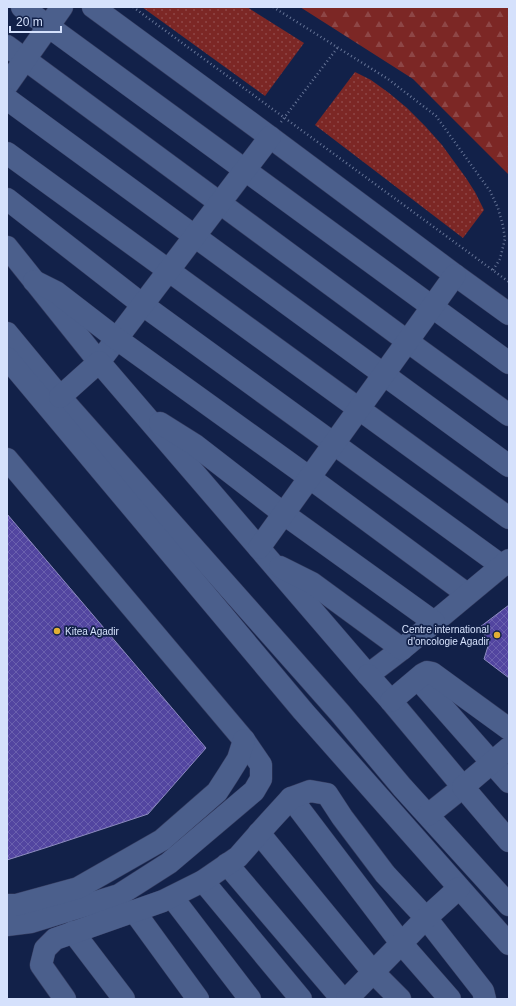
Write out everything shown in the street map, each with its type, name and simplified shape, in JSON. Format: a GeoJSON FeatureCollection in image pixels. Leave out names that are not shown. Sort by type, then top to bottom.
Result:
{"type":"FeatureCollection","features":[{"type":"Feature","properties":{"kind":"street"},"geometry":{"type":"LineString","coordinates":[[22,7],[509,363]]}},
{"type":"Feature","properties":{"kind":"street"},"geometry":{"type":"LineString","coordinates":[[7,84],[62,7]]}},
{"type":"Feature","properties":{"kind":"street"},"geometry":{"type":"LineString","coordinates":[[93,7],[509,314]]}},
{"type":"Feature","properties":{"kind":"street"},"geometry":{"type":"LineString","coordinates":[[7,46],[407,341],[509,414]]}},
{"type":"Feature","properties":{"kind":"street"},"geometry":{"type":"LineString","coordinates":[[7,98],[509,466]]}},
{"type":"Feature","properties":{"kind":"street"},"geometry":{"type":"LineString","coordinates":[[60,396],[99,362],[270,137]]}},
{"type":"Feature","properties":{"kind":"street"},"geometry":{"type":"LineString","coordinates":[[7,153],[509,518]]}},
{"type":"Feature","properties":{"kind":"street"},"geometry":{"type":"LineString","coordinates":[[7,200],[143,305],[334,444],[505,563],[402,649],[368,675]]}},
{"type":"Feature","properties":{"kind":"street"},"geometry":{"type":"LineString","coordinates":[[7,247],[99,362],[391,701],[509,841]]}},
{"type":"Feature","properties":{"kind":"street"},"geometry":{"type":"LineString","coordinates":[[265,555],[284,514],[455,275]]}},
{"type":"Feature","properties":{"kind":"street"},"geometry":{"type":"LineString","coordinates":[[34,281],[56,292],[117,339],[310,478],[467,594]]}},
{"type":"Feature","properties":{"kind":"street"},"geometry":{"type":"LineString","coordinates":[[7,333],[60,396],[340,713],[402,787],[509,904]]}},
{"type":"Feature","properties":{"kind":"street"},"geometry":{"type":"LineString","coordinates":[[7,358],[303,711],[509,944]]}},
{"type":"Feature","properties":{"kind":"street"},"geometry":{"type":"LineString","coordinates":[[142,412],[195,445],[284,514],[434,622]]}},
{"type":"Feature","properties":{"kind":"street"},"geometry":{"type":"LineString","coordinates":[[7,459],[244,740],[261,765],[262,779],[254,791],[170,863],[119,895],[31,922],[7,925]]}},
{"type":"Feature","properties":{"kind":"street"},"geometry":{"type":"LineString","coordinates":[[265,555],[312,583],[402,649]]}},
{"type":"Feature","properties":{"kind":"street"},"geometry":{"type":"LineString","coordinates":[[391,701],[423,674],[427,672],[432,673],[509,729]]}},
{"type":"Feature","properties":{"kind":"street"},"geometry":{"type":"LineString","coordinates":[[418,679],[509,782]]}},
{"type":"Feature","properties":{"kind":"street"},"geometry":{"type":"LineString","coordinates":[[7,905],[78,888],[162,840],[217,792],[238,759],[244,740]]}},
{"type":"Feature","properties":{"kind":"street"},"geometry":{"type":"LineString","coordinates":[[428,815],[509,748]]}},
{"type":"Feature","properties":{"kind":"street"},"geometry":{"type":"LineString","coordinates":[[65,999],[41,965],[44,949],[55,939],[134,911],[172,896],[203,881],[238,857],[291,798],[310,791],[327,794],[342,817],[385,874],[426,918],[483,991],[485,999]]}},
{"type":"Feature","properties":{"kind":"street"},"geometry":{"type":"LineString","coordinates":[[291,798],[401,943],[450,999]]}},
{"type":"Feature","properties":{"kind":"street"},"geometry":{"type":"LineString","coordinates":[[259,832],[373,972],[400,999]]}},
{"type":"Feature","properties":{"kind":"street"},"geometry":{"type":"LineString","coordinates":[[228,864],[342,999]]}},
{"type":"Feature","properties":{"kind":"street"},"geometry":{"type":"LineString","coordinates":[[203,881],[301,999]]}},
{"type":"Feature","properties":{"kind":"street"},"geometry":{"type":"LineString","coordinates":[[347,999],[426,918],[459,888]]}},
{"type":"Feature","properties":{"kind":"street"},"geometry":{"type":"LineString","coordinates":[[172,896],[250,999]]}},
{"type":"Feature","properties":{"kind":"street"},"geometry":{"type":"LineString","coordinates":[[134,911],[198,999]]}},
{"type":"Feature","properties":{"kind":"street"},"geometry":{"type":"LineString","coordinates":[[73,932],[124,999]]}},
{"type":"Feature","properties":{"kind":"path"},"geometry":{"type":"LineString","coordinates":[[133,7],[509,282]]}},
{"type":"Feature","properties":{"kind":"path"},"geometry":{"type":"LineString","coordinates":[[273,7],[388,79],[436,116],[490,191],[498,208],[505,239],[500,259],[493,270]]}},
{"type":"Feature","properties":{"kind":"path"},"geometry":{"type":"LineString","coordinates":[[270,137],[338,47]]}},
{"type":"Feature","properties":{"kind":"green space"},"geometry":{"type":"Polygon","coordinates":[[[142,7],[247,7],[304,43],[265,96],[142,7]]]}},
{"type":"Feature","properties":{"kind":"green space"},"geometry":{"type":"Polygon","coordinates":[[[300,7],[509,7],[509,175],[413,79],[300,7]]]}},
{"type":"Feature","properties":{"kind":"green space"},"geometry":{"type":"Polygon","coordinates":[[[355,72],[371,80],[407,108],[442,145],[466,178],[484,210],[463,238],[315,125],[355,72]]]}},
{"type":"Feature","properties":{"kind":"building","name":"Kitea Agadir"},"geometry":{"type":"Polygon","coordinates":[[[7,514],[206,748],[148,814],[7,860],[7,514]]]}},
{"type":"Feature","properties":{"kind":"building","name":"Centre international d'oncologie Agadir"},"geometry":{"type":"Polygon","coordinates":[[[509,605],[509,678],[484,659],[489,643],[480,627],[509,605]]]}},
{"type":"Feature","properties":{"kind":"place","name":"Kitea Agadir"},"geometry":{"type":"Point","coordinates":[57,631]}},
{"type":"Feature","properties":{"kind":"place","name":"Centre international d'oncologie Agadir"},"geometry":{"type":"Point","coordinates":[497,635]}}]}
